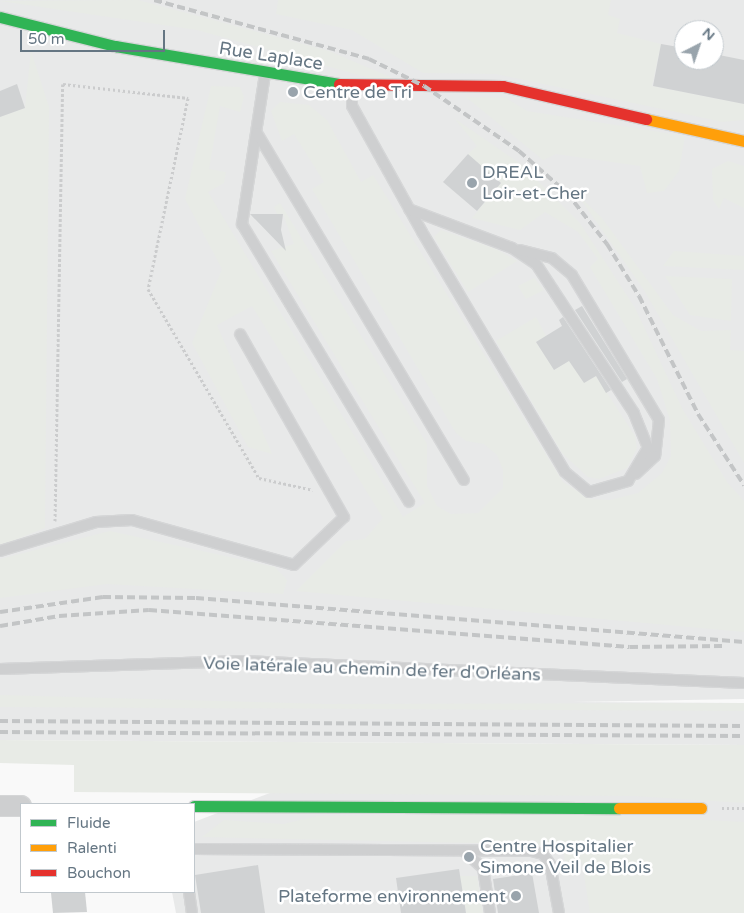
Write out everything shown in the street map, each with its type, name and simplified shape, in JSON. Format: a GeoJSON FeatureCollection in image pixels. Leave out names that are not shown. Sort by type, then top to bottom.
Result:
{"type":"FeatureCollection","features":[{"type":"Feature","properties":{"kind":"street","name":"Rue Laplace"},"geometry":{"type":"LineString","coordinates":[[0,17],[115,46],[265,74],[352,86],[463,85],[540,93],[744,141]]}},
{"type":"Feature","properties":{"kind":"street"},"geometry":{"type":"LineString","coordinates":[[0,806],[20,806]]}},
{"type":"Feature","properties":{"kind":"street"},"geometry":{"type":"LineString","coordinates":[[195,806],[702,808]]}},
{"type":"Feature","properties":{"kind":"lane"},"geometry":{"type":"LineString","coordinates":[[265,74],[258,133],[242,224],[409,502]]}},
{"type":"Feature","properties":{"kind":"lane"},"geometry":{"type":"LineString","coordinates":[[352,86],[352,106],[409,208],[565,472],[589,492],[628,481],[655,456],[659,420],[572,275],[552,258],[512,248],[409,208]]}},
{"type":"Feature","properties":{"kind":"lane"},"geometry":{"type":"LineString","coordinates":[[258,133],[464,480]]}},
{"type":"Feature","properties":{"kind":"lane"},"geometry":{"type":"LineString","coordinates":[[512,248],[536,264],[634,412],[648,448],[628,481]]}},
{"type":"Feature","properties":{"kind":"lane"},"geometry":{"type":"LineString","coordinates":[[0,551],[96,522],[132,520],[294,565],[344,517],[240,334]]}},
{"type":"Feature","properties":{"kind":"lane","name":"Voie latérale au chemin de fer d'Orléans"},"geometry":{"type":"LineString","coordinates":[[0,668],[243,661],[744,683]]}},
{"type":"Feature","properties":{"kind":"lane"},"geometry":{"type":"LineString","coordinates":[[195,849],[463,850],[543,854],[550,864],[559,913]]}},
{"type":"Feature","properties":{"kind":"lane"},"geometry":{"type":"LineString","coordinates":[[463,850],[483,868],[490,913]]}},
{"type":"Feature","properties":{"kind":"lane"},"geometry":{"type":"LineString","coordinates":[[189,893],[192,913]]}},
{"type":"Feature","properties":{"kind":"path"},"geometry":{"type":"LineString","coordinates":[[55,534],[63,84],[188,98],[148,289],[259,478],[332,495]]}},
{"type":"Feature","properties":{"kind":"shaded area"},"geometry":{"type":"Polygon","coordinates":[[[0,0],[744,0],[744,699],[572,702],[744,703],[744,745],[0,740],[0,0]]]}},
{"type":"Feature","properties":{"kind":"shaded area"},"geometry":{"type":"Polygon","coordinates":[[[138,0],[329,51],[395,79],[373,79],[197,30],[0,1],[138,0]]]}},
{"type":"Feature","properties":{"kind":"shaded area"},"geometry":{"type":"Polygon","coordinates":[[[278,0],[611,0],[608,15],[620,19],[617,33],[661,44],[652,86],[744,104],[744,120],[723,122],[496,74],[423,73],[352,30],[276,14],[278,0]]]}},
{"type":"Feature","properties":{"kind":"shaded area"},"geometry":{"type":"Polygon","coordinates":[[[31,51],[49,107],[45,528],[0,546],[0,117],[25,108],[31,51]]]}},
{"type":"Feature","properties":{"kind":"shaded area"},"geometry":{"type":"Polygon","coordinates":[[[211,86],[240,87],[244,97],[240,112],[220,106],[209,169],[226,172],[224,183],[208,192],[403,517],[425,503],[271,251],[294,244],[283,214],[277,214],[274,207],[280,203],[427,444],[427,486],[437,506],[451,514],[478,513],[503,488],[503,470],[497,455],[484,444],[466,441],[456,433],[312,189],[324,182],[294,134],[282,141],[271,111],[280,102],[309,105],[327,120],[361,182],[373,175],[563,482],[590,499],[610,500],[638,493],[662,473],[671,456],[670,420],[657,379],[590,267],[598,259],[578,232],[545,212],[520,230],[472,218],[501,183],[468,154],[477,146],[454,118],[522,165],[580,223],[635,308],[683,410],[727,482],[744,501],[744,632],[296,591],[346,541],[365,539],[383,518],[252,306],[217,325],[272,454],[248,447],[192,343],[222,269],[185,199],[211,86]]]}},
{"type":"Feature","properties":{"kind":"shaded area"},"geometry":{"type":"Polygon","coordinates":[[[466,97],[506,98],[527,111],[685,136],[679,171],[664,191],[647,193],[640,166],[556,154],[543,160],[466,97]]]}},
{"type":"Feature","properties":{"kind":"shaded area"},"geometry":{"type":"Polygon","coordinates":[[[728,161],[744,166],[744,208],[724,198],[719,209],[713,200],[712,169],[728,161]]]}},
{"type":"Feature","properties":{"kind":"shaded area"},"geometry":{"type":"Polygon","coordinates":[[[577,194],[602,218],[673,315],[701,331],[731,330],[730,350],[744,351],[744,463],[644,290],[577,194]]]}},
{"type":"Feature","properties":{"kind":"shaded area"},"geometry":{"type":"Polygon","coordinates":[[[441,230],[496,249],[517,261],[468,292],[434,237],[441,230]]]}},
{"type":"Feature","properties":{"kind":"shaded area"},"geometry":{"type":"Polygon","coordinates":[[[674,251],[744,256],[744,270],[663,266],[674,251]]]}},
{"type":"Feature","properties":{"kind":"shaded area"},"geometry":{"type":"Polygon","coordinates":[[[665,276],[732,279],[731,321],[690,315],[665,276]]]}},
{"type":"Feature","properties":{"kind":"shaded area"},"geometry":{"type":"Polygon","coordinates":[[[534,278],[544,290],[526,299],[518,286],[534,278]]]}},
{"type":"Feature","properties":{"kind":"shaded area"},"geometry":{"type":"Polygon","coordinates":[[[536,317],[546,336],[536,342],[554,370],[569,361],[584,383],[596,376],[635,436],[637,448],[627,468],[599,479],[588,477],[562,453],[496,341],[536,317]]]}},
{"type":"Feature","properties":{"kind":"shaded area"},"geometry":{"type":"Polygon","coordinates":[[[110,531],[275,567],[287,580],[283,594],[107,584],[0,598],[0,559],[110,531]]]}},
{"type":"Feature","properties":{"kind":"shaded area"},"geometry":{"type":"Polygon","coordinates":[[[0,695],[326,704],[744,703],[744,711],[0,707],[0,695]]]}},
{"type":"Feature","properties":{"kind":"shaded area"},"geometry":{"type":"Polygon","coordinates":[[[0,740],[744,745],[744,803],[634,796],[74,792],[74,765],[0,763],[0,740]]]}},
{"type":"Feature","properties":{"kind":"shaded area","name":"Centre Hospitalier Simone Veil de Blois"},"geometry":{"type":"Polygon","coordinates":[[[744,775],[744,913],[176,913],[172,893],[195,893],[195,822],[312,777],[744,775]]]}},
{"type":"Feature","properties":{"kind":"shaded area"},"geometry":{"type":"Polygon","coordinates":[[[588,814],[744,822],[744,913],[590,913],[582,862],[565,864],[563,845],[202,837],[224,820],[283,824],[318,816],[588,814]]]}},
{"type":"Feature","properties":{"kind":"shaded area"},"geometry":{"type":"Polygon","coordinates":[[[460,876],[477,876],[483,913],[466,913],[460,876]]]}},
{"type":"Feature","properties":{"kind":"building"},"geometry":{"type":"Polygon","coordinates":[[[661,44],[674,46],[674,70],[724,70],[724,56],[744,60],[744,104],[653,86],[661,44]]]}},
{"type":"Feature","properties":{"kind":"building"},"geometry":{"type":"Polygon","coordinates":[[[17,84],[25,108],[0,117],[0,91],[17,84]]]}},
{"type":"Feature","properties":{"kind":"building","name":"DREAL Loir-et-Cher"},"geometry":{"type":"Polygon","coordinates":[[[468,154],[501,183],[477,211],[443,182],[468,154]]]}},
{"type":"Feature","properties":{"kind":"building"},"geometry":{"type":"Polygon","coordinates":[[[250,214],[283,214],[281,230],[286,251],[250,214]]]}},
{"type":"Feature","properties":{"kind":"building"},"geometry":{"type":"Polygon","coordinates":[[[582,306],[627,379],[622,382],[575,310],[582,306]]]}},
{"type":"Feature","properties":{"kind":"building"},"geometry":{"type":"Polygon","coordinates":[[[563,317],[611,390],[606,393],[596,376],[584,383],[569,361],[554,370],[536,342],[562,326],[559,320],[563,317]]]}},
{"type":"Feature","properties":{"kind":"building"},"geometry":{"type":"Polygon","coordinates":[[[258,865],[265,913],[201,913],[195,875],[258,865]]]}},
{"type":"Feature","properties":{"kind":"building"},"geometry":{"type":"Polygon","coordinates":[[[459,869],[466,913],[401,913],[396,878],[459,869]]]}},
{"type":"Feature","properties":{"kind":"building","name":"Plateforme environnement"},"geometry":{"type":"Polygon","coordinates":[[[532,873],[539,913],[498,913],[493,879],[532,873]]]}},
{"type":"Feature","properties":{"kind":"building"},"geometry":{"type":"Polygon","coordinates":[[[51,893],[85,893],[87,912],[53,913],[51,893]]]}},
{"type":"Feature","properties":{"kind":"railway"},"geometry":{"type":"LineString","coordinates":[[154,0],[369,59],[424,86],[519,151],[567,193],[607,244],[639,296],[698,414],[744,485]]}},
{"type":"Feature","properties":{"kind":"railway"},"geometry":{"type":"LineString","coordinates":[[0,612],[103,597],[196,598],[744,642]]}},
{"type":"Feature","properties":{"kind":"railway"},"geometry":{"type":"LineString","coordinates":[[0,626],[59,616],[149,610],[630,647],[722,646]]}},
{"type":"Feature","properties":{"kind":"railway"},"geometry":{"type":"LineString","coordinates":[[0,721],[744,726]]}},
{"type":"Feature","properties":{"kind":"railway"},"geometry":{"type":"LineString","coordinates":[[0,732],[744,736]]}},
{"type":"Feature","properties":{"kind":"traffic: fast"},"geometry":{"type":"LineString","coordinates":[[0,17],[115,46],[339,84]]}},
{"type":"Feature","properties":{"kind":"traffic: fast"},"geometry":{"type":"LineString","coordinates":[[195,806],[619,808]]}},
{"type":"Feature","properties":{"kind":"traffic: slow"},"geometry":{"type":"LineString","coordinates":[[646,119],[744,141]]}},
{"type":"Feature","properties":{"kind":"traffic: slow"},"geometry":{"type":"LineString","coordinates":[[619,808],[701,808]]}},
{"type":"Feature","properties":{"kind":"traffic: jam"},"geometry":{"type":"LineString","coordinates":[[339,84],[503,86],[646,119]]}},
{"type":"Feature","properties":{"kind":"place","name":"Centre de Tri"},"geometry":{"type":"Point","coordinates":[293,92]}},
{"type":"Feature","properties":{"kind":"place","name":"DREAL Loir-et-Cher"},"geometry":{"type":"Point","coordinates":[472,183]}},
{"type":"Feature","properties":{"kind":"place","name":"Centre Hospitalier Simone Veil de Blois"},"geometry":{"type":"Point","coordinates":[469,857]}},
{"type":"Feature","properties":{"kind":"place","name":"Plateforme environnement"},"geometry":{"type":"Point","coordinates":[516,896]}}]}
